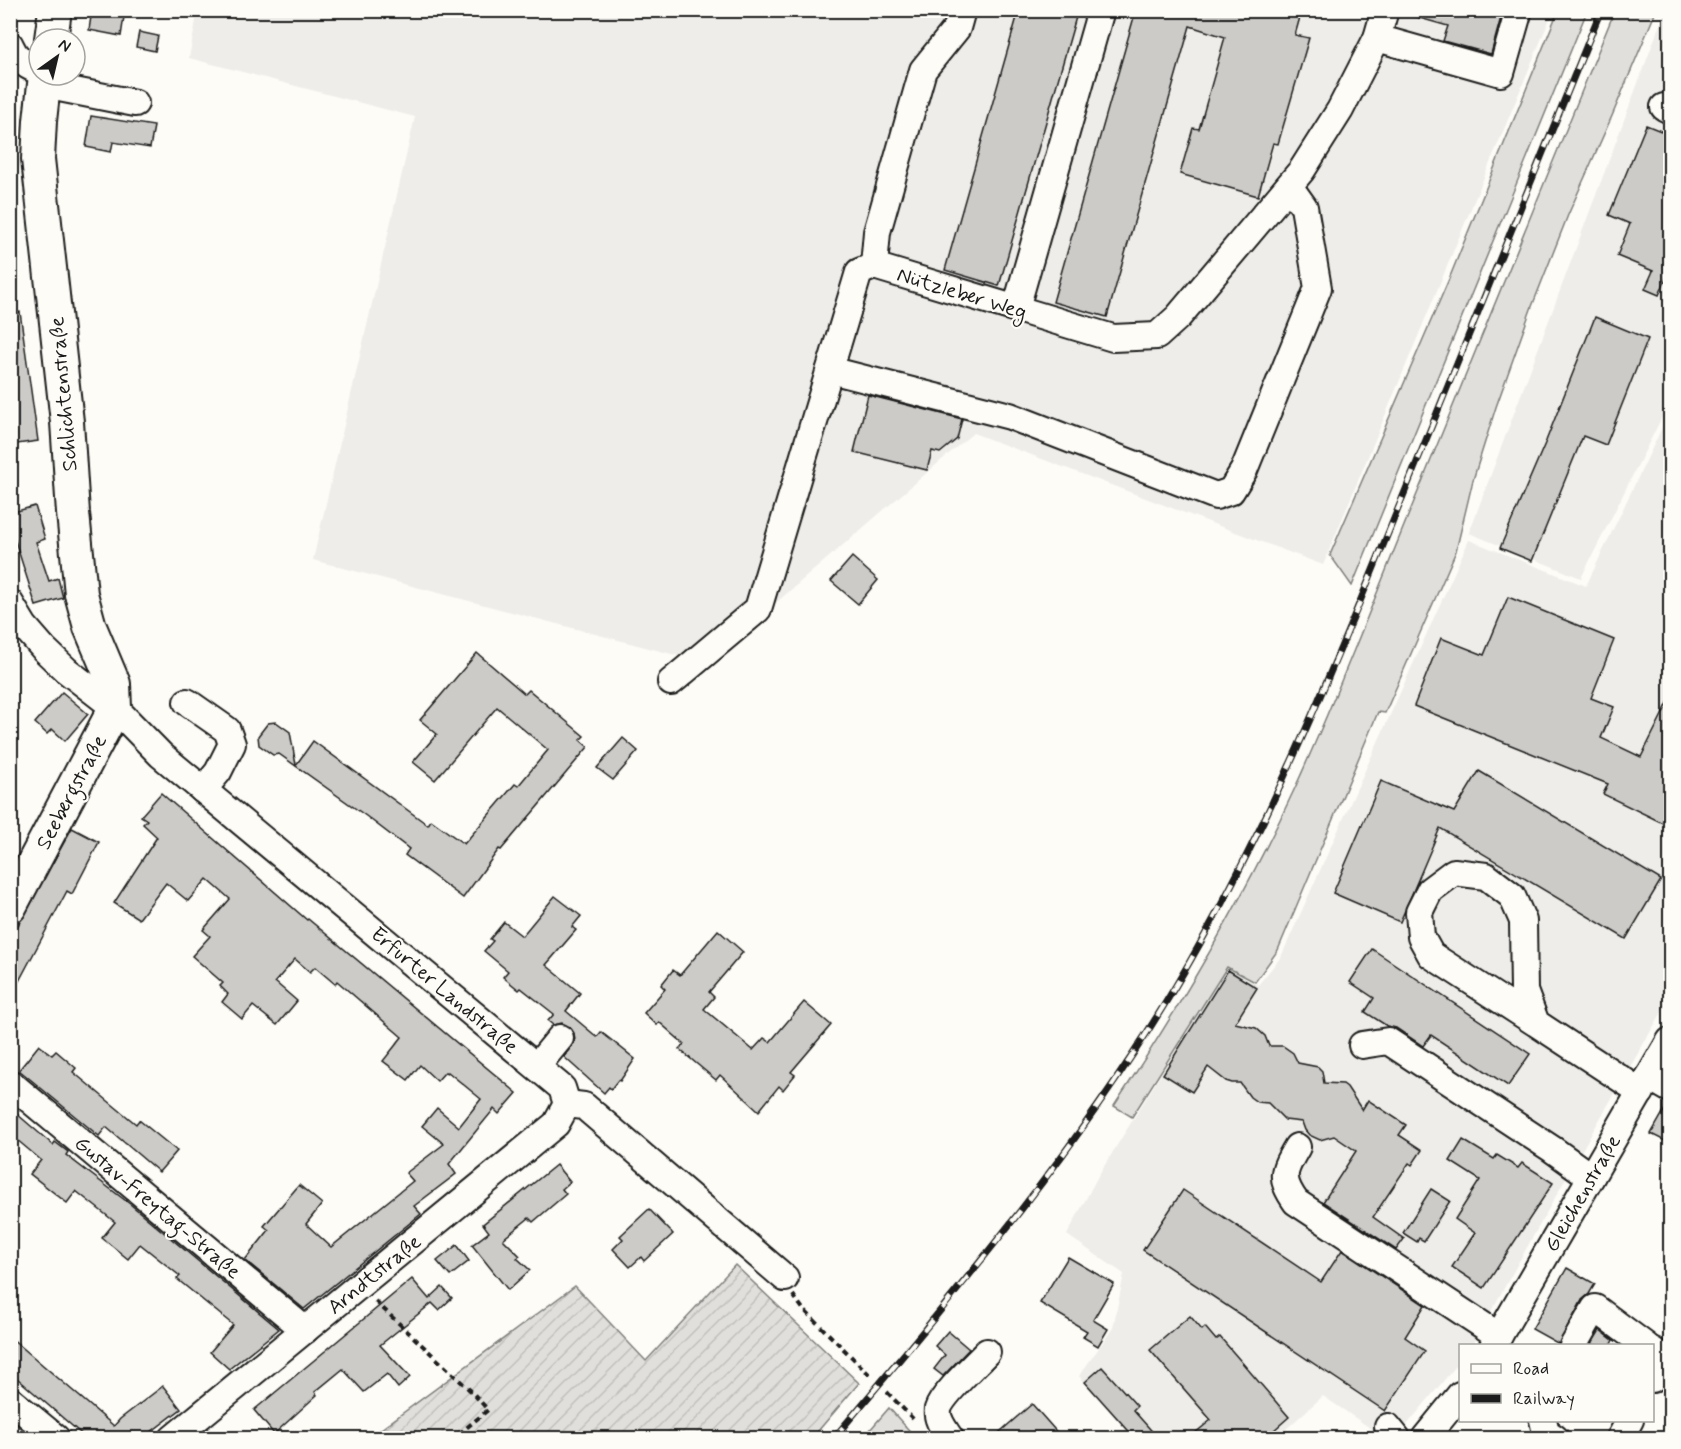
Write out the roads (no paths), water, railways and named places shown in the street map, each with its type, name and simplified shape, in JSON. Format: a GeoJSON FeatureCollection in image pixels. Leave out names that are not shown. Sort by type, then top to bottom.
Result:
{"type":"FeatureCollection","features":[{"type":"Feature","properties":{"kind":"main road"},"geometry":{"type":"LineString","coordinates":[[53,27],[55,10]]}},
{"type":"Feature","properties":{"kind":"main road","name":"Schlichtenstraße"},"geometry":{"type":"LineString","coordinates":[[42,87],[38,159],[67,422],[81,594],[90,627],[114,684],[115,708]]}},
{"type":"Feature","properties":{"kind":"main road","name":"Seebergstraße"},"geometry":{"type":"LineString","coordinates":[[10,907],[115,708]]}},
{"type":"Feature","properties":{"kind":"street"},"geometry":{"type":"LineString","coordinates":[[874,266],[877,232],[923,70],[957,28],[962,10]]}},
{"type":"Feature","properties":{"kind":"street"},"geometry":{"type":"LineString","coordinates":[[1016,308],[1101,10]]}},
{"type":"Feature","properties":{"kind":"street","name":"Nützleber Weg"},"geometry":{"type":"LineString","coordinates":[[671,682],[758,609],[859,272],[874,266],[1113,338],[1157,336],[1178,317],[1302,170],[1340,110],[1377,38],[1384,10]]}},
{"type":"Feature","properties":{"kind":"street"},"geometry":{"type":"LineString","coordinates":[[1377,38],[1501,73],[1519,10]]}},
{"type":"Feature","properties":{"kind":"street"},"geometry":{"type":"LineString","coordinates":[[10,45],[14,55],[27,65]]}},
{"type":"Feature","properties":{"kind":"street"},"geometry":{"type":"LineString","coordinates":[[58,87],[62,90],[135,103]]}},
{"type":"Feature","properties":{"kind":"street"},"geometry":{"type":"LineString","coordinates":[[830,370],[1010,416],[1216,496],[1231,491],[1244,470],[1318,288],[1304,207],[1289,186]]}},
{"type":"Feature","properties":{"kind":"street","name":"Erfurter Landstraße"},"geometry":{"type":"LineString","coordinates":[[10,603],[24,626],[66,670],[115,708],[161,755],[537,1066],[562,1088],[567,1104]]}},
{"type":"Feature","properties":{"kind":"street"},"geometry":{"type":"LineString","coordinates":[[187,702],[227,730],[232,744],[218,772],[203,790]]}},
{"type":"Feature","properties":{"kind":"street"},"geometry":{"type":"LineString","coordinates":[[1536,1023],[1524,991],[1522,921],[1512,896],[1486,876],[1454,872],[1430,890],[1419,912],[1420,937],[1431,955],[1536,1023],[1654,1086]]}},
{"type":"Feature","properties":{"kind":"street"},"geometry":{"type":"LineString","coordinates":[[537,1066],[560,1038]]}},
{"type":"Feature","properties":{"kind":"street"},"geometry":{"type":"LineString","coordinates":[[1362,1045],[1388,1041],[1591,1177]]}},
{"type":"Feature","properties":{"kind":"street","name":"Gleichenstraße"},"geometry":{"type":"LineString","coordinates":[[1496,1341],[1591,1177],[1654,1086],[1670,1042]]}},
{"type":"Feature","properties":{"kind":"street","name":"Gustav-Freytag-Straße"},"geometry":{"type":"LineString","coordinates":[[10,1083],[305,1330]]}},
{"type":"Feature","properties":{"kind":"street"},"geometry":{"type":"LineString","coordinates":[[567,1104],[584,1106],[785,1278]]}},
{"type":"Feature","properties":{"kind":"street","name":"Arndtstraße"},"geometry":{"type":"LineString","coordinates":[[173,1438],[556,1124],[567,1104]]}},
{"type":"Feature","properties":{"kind":"street"},"geometry":{"type":"LineString","coordinates":[[1297,1147],[1286,1166],[1285,1186],[1296,1202],[1496,1341]]}},
{"type":"Feature","properties":{"kind":"street"},"geometry":{"type":"LineString","coordinates":[[1574,1344],[1595,1308],[1643,1344]]}},
{"type":"Feature","properties":{"kind":"street"},"geometry":{"type":"LineString","coordinates":[[1654,1351],[1664,1359],[1654,1377]]}},
{"type":"Feature","properties":{"kind":"street"},"geometry":{"type":"LineString","coordinates":[[950,1438],[938,1417],[938,1408],[946,1396],[987,1352]]}},
{"type":"Feature","properties":{"kind":"street"},"geometry":{"type":"LineString","coordinates":[[1425,1438],[1459,1397]]}},
{"type":"Feature","properties":{"kind":"street"},"geometry":{"type":"LineString","coordinates":[[10,1400],[56,1438]]}},
{"type":"Feature","properties":{"kind":"street"},"geometry":{"type":"LineString","coordinates":[[1544,1422],[1546,1432],[1555,1438]]}},
{"type":"Feature","properties":{"kind":"street"},"geometry":{"type":"LineString","coordinates":[[1620,1438],[1629,1422]]}},
{"type":"Feature","properties":{"kind":"railway"},"geometry":{"type":"LineString","coordinates":[[834,1438],[1014,1220],[1098,1106],[1175,987],[1209,927],[1271,805],[1327,680],[1601,10]]}}]}
